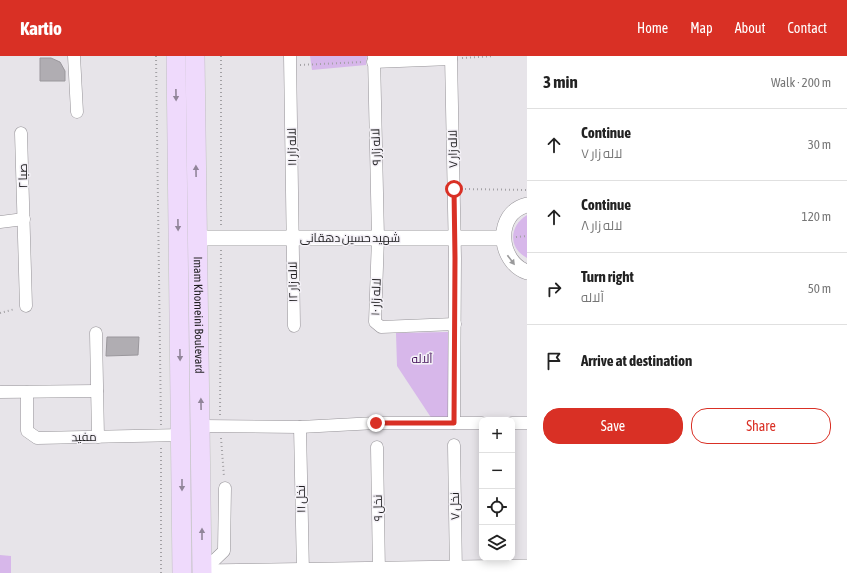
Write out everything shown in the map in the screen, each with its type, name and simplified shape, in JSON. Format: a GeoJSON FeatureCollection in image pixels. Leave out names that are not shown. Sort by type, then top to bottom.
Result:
{"type":"FeatureCollection","features":[{"type":"Feature","properties":{"kind":"main road","name":"Imam Khomeini Boulevard"},"geometry":{"type":"LineString","coordinates":[[176,56],[182,435],[182,573]]}},
{"type":"Feature","properties":{"kind":"main road","name":"Imam Khomeini Boulevard"},"geometry":{"type":"LineString","coordinates":[[195,56],[202,572]]}},
{"type":"Feature","properties":{"kind":"street"},"geometry":{"type":"LineString","coordinates":[[74,56],[77,112]]}},
{"type":"Feature","properties":{"kind":"street"},"geometry":{"type":"LineString","coordinates":[[373,59],[451,57]]}},
{"type":"Feature","properties":{"kind":"street","name":"لاله زار ۷"},"geometry":{"type":"LineString","coordinates":[[451,57],[455,239],[454,423]]}},
{"type":"Feature","properties":{"kind":"street","name":"لاله زار ۹"},"geometry":{"type":"LineString","coordinates":[[373,59],[378,238]]}},
{"type":"Feature","properties":{"kind":"street","name":"لاله زار ۱۱"},"geometry":{"type":"LineString","coordinates":[[290,61],[293,238]]}},
{"type":"Feature","properties":{"kind":"street","name":"صبا ۲"},"geometry":{"type":"LineString","coordinates":[[21,133],[26,306]]}},
{"type":"Feature","properties":{"kind":"street"},"geometry":{"type":"LineString","coordinates":[[527,205],[514,212],[507,221],[503,232],[507,256],[514,265],[527,272]]}},
{"type":"Feature","properties":{"kind":"street"},"geometry":{"type":"LineString","coordinates":[[0,222],[24,220]]}},
{"type":"Feature","properties":{"kind":"street","name":"شهید حسین دهقانی"},"geometry":{"type":"LineString","coordinates":[[197,238],[503,238]]}},
{"type":"Feature","properties":{"kind":"street","name":"لاله زار ۱۲"},"geometry":{"type":"LineString","coordinates":[[293,238],[294,326]]}},
{"type":"Feature","properties":{"kind":"street","name":"لاله زار ۱۰"},"geometry":{"type":"LineString","coordinates":[[378,238],[375,322],[381,327],[455,324]]}},
{"type":"Feature","properties":{"kind":"street"},"geometry":{"type":"LineString","coordinates":[[96,333],[98,437]]}},
{"type":"Feature","properties":{"kind":"street"},"geometry":{"type":"LineString","coordinates":[[0,392],[97,391]]}},
{"type":"Feature","properties":{"kind":"street","name":"مفید"},"geometry":{"type":"LineString","coordinates":[[20,392],[27,431],[37,438],[182,435]]}},
{"type":"Feature","properties":{"kind":"street"},"geometry":{"type":"LineString","coordinates":[[201,426],[300,427],[376,423],[479,423]]}},
{"type":"Feature","properties":{"kind":"street"},"geometry":{"type":"LineString","coordinates":[[515,423],[527,423]]}},
{"type":"Feature","properties":{"kind":"street","name":"نخل ۱۱"},"geometry":{"type":"LineString","coordinates":[[300,427],[303,572]]}},
{"type":"Feature","properties":{"kind":"street","name":"نخل ۷"},"geometry":{"type":"LineString","coordinates":[[454,445],[456,570]]}},
{"type":"Feature","properties":{"kind":"street","name":"نخل ۹"},"geometry":{"type":"LineString","coordinates":[[377,447],[379,571]]}},
{"type":"Feature","properties":{"kind":"street"},"geometry":{"type":"LineString","coordinates":[[202,572],[224,551],[225,488]]}},
{"type":"Feature","properties":{"kind":"street"},"geometry":{"type":"LineString","coordinates":[[202,572],[456,570],[527,567]]}},
{"type":"Feature","properties":{"kind":"path"},"geometry":{"type":"LineString","coordinates":[[156,56],[162,435],[161,573]]}},
{"type":"Feature","properties":{"kind":"path"},"geometry":{"type":"LineString","coordinates":[[221,56],[220,426],[225,488]]}},
{"type":"Feature","properties":{"kind":"path"},"geometry":{"type":"LineString","coordinates":[[451,57],[493,56]]}},
{"type":"Feature","properties":{"kind":"path"},"geometry":{"type":"LineString","coordinates":[[290,61],[373,59]]}},
{"type":"Feature","properties":{"kind":"path"},"geometry":{"type":"LineString","coordinates":[[454,189],[527,190]]}},
{"type":"Feature","properties":{"kind":"path"},"geometry":{"type":"LineString","coordinates":[[0,313],[26,306]]}},
{"type":"Feature","properties":{"kind":"green space"},"geometry":{"type":"Polygon","coordinates":[[[310,56],[367,56],[366,65],[312,70],[310,56]]]}},
{"type":"Feature","properties":{"kind":"green space"},"geometry":{"type":"Polygon","coordinates":[[[527,215],[527,258],[516,249],[513,237],[517,225],[527,215]]]}},
{"type":"Feature","properties":{"kind":"green space","name":"آلاله"},"geometry":{"type":"Polygon","coordinates":[[[448,332],[449,420],[432,419],[397,366],[396,333],[448,332]]]}},
{"type":"Feature","properties":{"kind":"green space"},"geometry":{"type":"Polygon","coordinates":[[[0,555],[11,556],[11,573],[0,573],[0,555]]]}},
{"type":"Feature","properties":{"kind":"building"},"geometry":{"type":"Polygon","coordinates":[[[40,58],[51,58],[60,62],[65,71],[65,81],[40,81],[40,58]]]}},
{"type":"Feature","properties":{"kind":"building"},"geometry":{"type":"Polygon","coordinates":[[[107,337],[139,337],[138,355],[106,356],[107,337]]]}},
{"type":"Feature","properties":{"kind":"route"},"geometry":{"type":"LineString","coordinates":[[376,423],[454,423],[454,189]]}}]}
